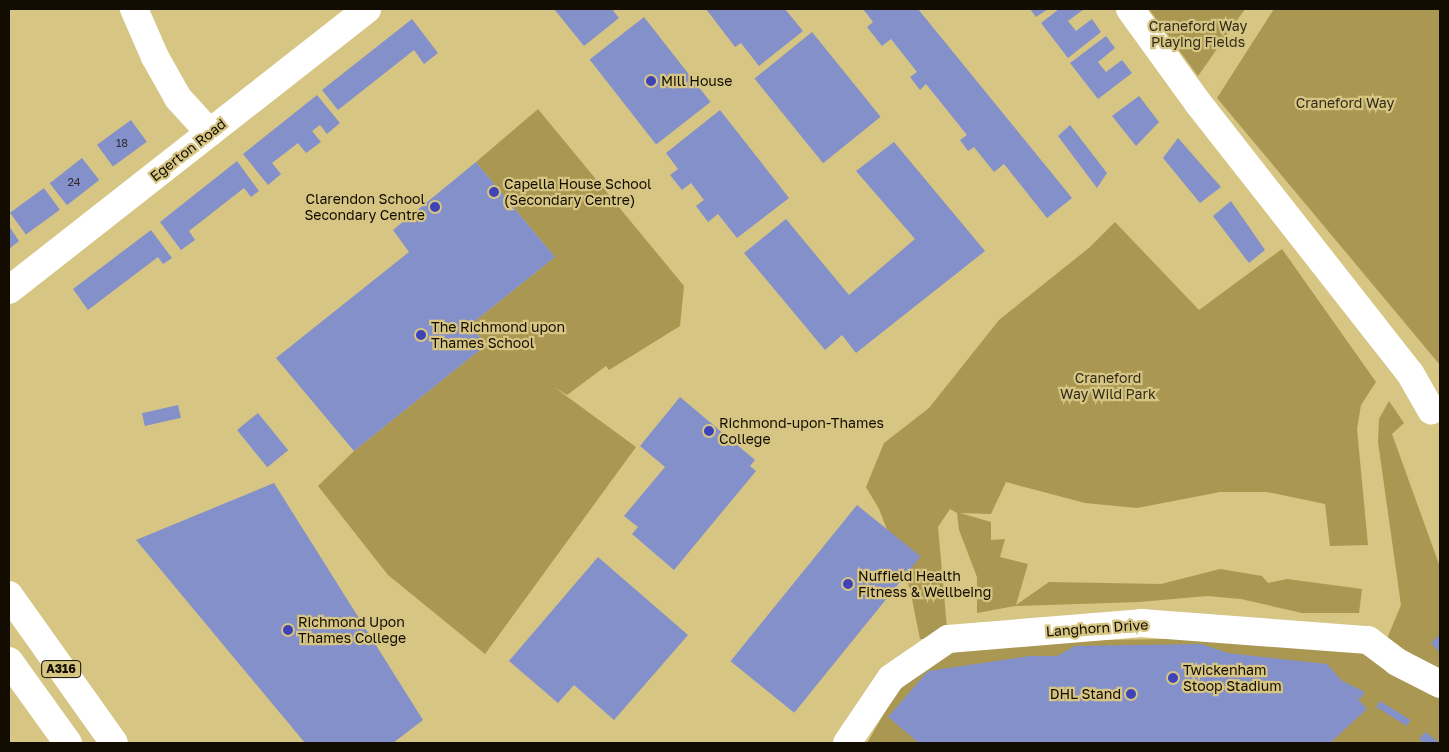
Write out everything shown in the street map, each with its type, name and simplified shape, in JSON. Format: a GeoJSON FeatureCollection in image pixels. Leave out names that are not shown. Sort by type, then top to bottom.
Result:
{"type":"FeatureCollection","features":[{"type":"Feature","properties":{"kind":"main road"},"geometry":{"type":"LineString","coordinates":[[134,9],[155,57],[178,98],[210,133]]}},
{"type":"Feature","properties":{"kind":"main road","name":"Egerton Road"},"geometry":{"type":"LineString","coordinates":[[9,290],[367,9]]}},
{"type":"Feature","properties":{"kind":"main road"},"geometry":{"type":"LineString","coordinates":[[1130,9],[1198,103],[1410,373],[1431,410]]}},
{"type":"Feature","properties":{"kind":"main road","name":"A316"},"geometry":{"type":"LineString","coordinates":[[9,596],[114,743]]}},
{"type":"Feature","properties":{"kind":"main road","name":"Langhorn Drive"},"geometry":{"type":"LineString","coordinates":[[847,743],[891,678],[948,639],[1141,623],[1368,640],[1397,662],[1440,684]]}},
{"type":"Feature","properties":{"kind":"main road","name":"A316"},"geometry":{"type":"LineString","coordinates":[[9,661],[68,743]]}},
{"type":"Feature","properties":{"kind":"green space","name":"Craneford Way Playing Fields"},"geometry":{"type":"Polygon","coordinates":[[[1149,9],[1245,9],[1198,76],[1149,9]]]}},
{"type":"Feature","properties":{"kind":"green space","name":"Craneford Way"},"geometry":{"type":"Polygon","coordinates":[[[1274,9],[1440,9],[1440,365],[1217,98],[1274,9]]]}},
{"type":"Feature","properties":{"kind":"green space"},"geometry":{"type":"Polygon","coordinates":[[[538,109],[684,286],[680,326],[609,370],[606,366],[567,395],[554,387],[636,447],[485,654],[388,575],[318,486],[354,451],[486,345],[470,325],[555,257],[476,162],[538,109]]]}},
{"type":"Feature","properties":{"kind":"green space","name":"Craneford Way Wild Park"},"geometry":{"type":"Polygon","coordinates":[[[1115,222],[1199,310],[1282,249],[1376,382],[1361,405],[1357,429],[1368,545],[1330,546],[1325,504],[1267,492],[1220,492],[1137,508],[1085,503],[1006,482],[991,514],[960,513],[991,522],[991,540],[1005,539],[1000,557],[1028,564],[1016,605],[1049,582],[1161,584],[1220,569],[1262,576],[1268,583],[1287,579],[1362,589],[1359,613],[1302,613],[1241,599],[1207,596],[1139,602],[1015,606],[977,613],[977,577],[959,530],[957,513],[950,509],[938,527],[948,639],[920,639],[910,589],[879,509],[866,487],[884,443],[929,408],[999,320],[1090,247],[1115,222]]]}},
{"type":"Feature","properties":{"kind":"green space","name":"Twickenham Stoop Stadium"},"geometry":{"type":"Polygon","coordinates":[[[1389,401],[1404,423],[1392,434],[1440,567],[1440,743],[867,743],[915,660],[980,642],[1283,637],[1386,641],[1401,605],[1378,442],[1379,419],[1389,401]]]}},
{"type":"Feature","properties":{"kind":"building"},"geometry":{"type":"Polygon","coordinates":[[[554,9],[612,9],[619,18],[584,46],[554,9]]]}},
{"type":"Feature","properties":{"kind":"building"},"geometry":{"type":"Polygon","coordinates":[[[706,9],[785,9],[803,31],[759,66],[741,43],[735,47],[706,9]]]}},
{"type":"Feature","properties":{"kind":"building"},"geometry":{"type":"Polygon","coordinates":[[[863,9],[918,9],[1072,198],[1047,218],[1004,164],[994,172],[974,147],[968,151],[960,140],[967,135],[926,84],[920,90],[910,77],[917,72],[891,39],[882,46],[867,27],[873,22],[863,9]]]}},
{"type":"Feature","properties":{"kind":"building"},"geometry":{"type":"Polygon","coordinates":[[[1030,9],[1048,9],[1036,17],[1030,9]]]}},
{"type":"Feature","properties":{"kind":"building"},"geometry":{"type":"Polygon","coordinates":[[[1059,9],[1084,9],[1068,21],[1076,31],[1092,19],[1101,32],[1068,58],[1041,23],[1059,9]]]}},
{"type":"Feature","properties":{"kind":"building","name":"Mill House"},"geometry":{"type":"Polygon","coordinates":[[[644,17],[710,102],[656,145],[590,59],[644,17]]]}},
{"type":"Feature","properties":{"kind":"building"},"geometry":{"type":"Polygon","coordinates":[[[412,19],[438,53],[424,64],[414,50],[338,110],[322,90],[412,19]]]}},
{"type":"Feature","properties":{"kind":"building"},"geometry":{"type":"Polygon","coordinates":[[[812,32],[881,117],[823,163],[754,79],[812,32]]]}},
{"type":"Feature","properties":{"kind":"building"},"geometry":{"type":"Polygon","coordinates":[[[1106,36],[1115,48],[1098,62],[1106,72],[1122,60],[1132,73],[1098,99],[1070,63],[1106,36]]]}},
{"type":"Feature","properties":{"kind":"building"},"geometry":{"type":"Polygon","coordinates":[[[317,95],[340,123],[327,134],[320,125],[312,131],[321,142],[306,153],[298,143],[272,163],[281,174],[268,185],[243,154],[317,95]]]}},
{"type":"Feature","properties":{"kind":"building"},"geometry":{"type":"Polygon","coordinates":[[[1139,96],[1159,122],[1136,146],[1112,116],[1139,96]]]}},
{"type":"Feature","properties":{"kind":"building"},"geometry":{"type":"Polygon","coordinates":[[[720,110],[789,198],[737,238],[718,214],[708,222],[696,206],[704,200],[691,183],[682,190],[670,175],[678,169],[666,153],[720,110]]]}},
{"type":"Feature","properties":{"kind":"building"},"geometry":{"type":"Polygon","coordinates":[[[131,120],[147,142],[113,167],[97,145],[131,120]]]}},
{"type":"Feature","properties":{"kind":"building"},"geometry":{"type":"Polygon","coordinates":[[[1070,125],[1107,173],[1097,188],[1058,136],[1070,125]]]}},
{"type":"Feature","properties":{"kind":"building"},"geometry":{"type":"Polygon","coordinates":[[[1178,138],[1221,187],[1200,203],[1163,158],[1178,138]]]}},
{"type":"Feature","properties":{"kind":"building"},"geometry":{"type":"Polygon","coordinates":[[[894,142],[985,251],[856,353],[842,335],[825,350],[744,253],[786,219],[849,295],[915,239],[856,171],[894,142]]]}},
{"type":"Feature","properties":{"kind":"building"},"geometry":{"type":"Polygon","coordinates":[[[82,158],[99,180],[67,205],[50,183],[82,158]]]}},
{"type":"Feature","properties":{"kind":"building"},"geometry":{"type":"Polygon","coordinates":[[[237,161],[259,191],[251,197],[244,188],[189,231],[195,240],[181,250],[160,222],[237,161]]]}},
{"type":"Feature","properties":{"kind":"building"},"geometry":{"type":"Polygon","coordinates":[[[476,162],[555,257],[470,325],[486,345],[354,451],[276,358],[409,252],[393,230],[476,162]]]}},
{"type":"Feature","properties":{"kind":"building"},"geometry":{"type":"Polygon","coordinates":[[[44,188],[60,210],[26,235],[10,213],[44,188]]]}},
{"type":"Feature","properties":{"kind":"building"},"geometry":{"type":"Polygon","coordinates":[[[1231,201],[1265,250],[1249,263],[1213,216],[1231,201]]]}},
{"type":"Feature","properties":{"kind":"building"},"geometry":{"type":"Polygon","coordinates":[[[9,226],[19,241],[9,249],[9,226]]]}},
{"type":"Feature","properties":{"kind":"building"},"geometry":{"type":"Polygon","coordinates":[[[151,230],[172,258],[163,264],[158,257],[88,310],[73,289],[151,230]]]}},
{"type":"Feature","properties":{"kind":"building"},"geometry":{"type":"Polygon","coordinates":[[[680,397],[755,460],[750,466],[756,471],[674,570],[632,534],[638,527],[624,516],[665,467],[640,446],[680,397]]]}},
{"type":"Feature","properties":{"kind":"building"},"geometry":{"type":"Polygon","coordinates":[[[178,405],[181,418],[145,426],[142,413],[178,405]]]}},
{"type":"Feature","properties":{"kind":"building"},"geometry":{"type":"Polygon","coordinates":[[[258,413],[288,450],[267,467],[237,430],[258,413]]]}},
{"type":"Feature","properties":{"kind":"building","name":"Richmond Upon Thames College"},"geometry":{"type":"Polygon","coordinates":[[[274,483],[423,720],[393,743],[305,743],[136,540],[274,483]]]}},
{"type":"Feature","properties":{"kind":"building","name":"Nuffield Health Fitness & Wellbeing"},"geometry":{"type":"Polygon","coordinates":[[[857,505],[921,557],[794,713],[731,661],[857,505]]]}},
{"type":"Feature","properties":{"kind":"building"},"geometry":{"type":"Polygon","coordinates":[[[598,557],[688,635],[614,720],[574,685],[558,703],[509,661],[598,557]]]}},
{"type":"Feature","properties":{"kind":"building"},"geometry":{"type":"Polygon","coordinates":[[[1440,634],[1440,653],[1431,643],[1440,634]]]}},
{"type":"Feature","properties":{"kind":"building","name":"Twickenham Stoop Stadium"},"geometry":{"type":"Polygon","coordinates":[[[1201,644],[1228,653],[1327,664],[1342,681],[1365,692],[1360,699],[1356,697],[1367,709],[1330,743],[919,743],[888,717],[928,671],[1030,656],[1057,656],[1075,646],[1201,644]]]}},
{"type":"Feature","properties":{"kind":"building"},"geometry":{"type":"Polygon","coordinates":[[[1380,701],[1411,720],[1407,726],[1376,707],[1380,701]]]}},
{"type":"Feature","properties":{"kind":"building"},"geometry":{"type":"Polygon","coordinates":[[[1425,732],[1440,743],[1424,743],[1419,739],[1425,732]]]}},
{"type":"Feature","properties":{"kind":"place","name":"Mill House"},"geometry":{"type":"Point","coordinates":[651,81]}},
{"type":"Feature","properties":{"kind":"place","name":"Capella House School (Secondary Centre)"},"geometry":{"type":"Point","coordinates":[494,192]}},
{"type":"Feature","properties":{"kind":"place","name":"Clarendon School Secondary Centre"},"geometry":{"type":"Point","coordinates":[435,207]}},
{"type":"Feature","properties":{"kind":"place","name":"The Richmond upon Thames School"},"geometry":{"type":"Point","coordinates":[421,335]}},
{"type":"Feature","properties":{"kind":"place","name":"Richmond-upon-Thames College"},"geometry":{"type":"Point","coordinates":[709,431]}},
{"type":"Feature","properties":{"kind":"place","name":"Nuffield Health Fitness & Wellbeing"},"geometry":{"type":"Point","coordinates":[848,584]}},
{"type":"Feature","properties":{"kind":"place","name":"Richmond Upon Thames College"},"geometry":{"type":"Point","coordinates":[288,630]}},
{"type":"Feature","properties":{"kind":"place","name":"Twickenham Stoop Stadium"},"geometry":{"type":"Point","coordinates":[1173,678]}},
{"type":"Feature","properties":{"kind":"place","name":"DHL Stand"},"geometry":{"type":"Point","coordinates":[1131,694]}}]}
